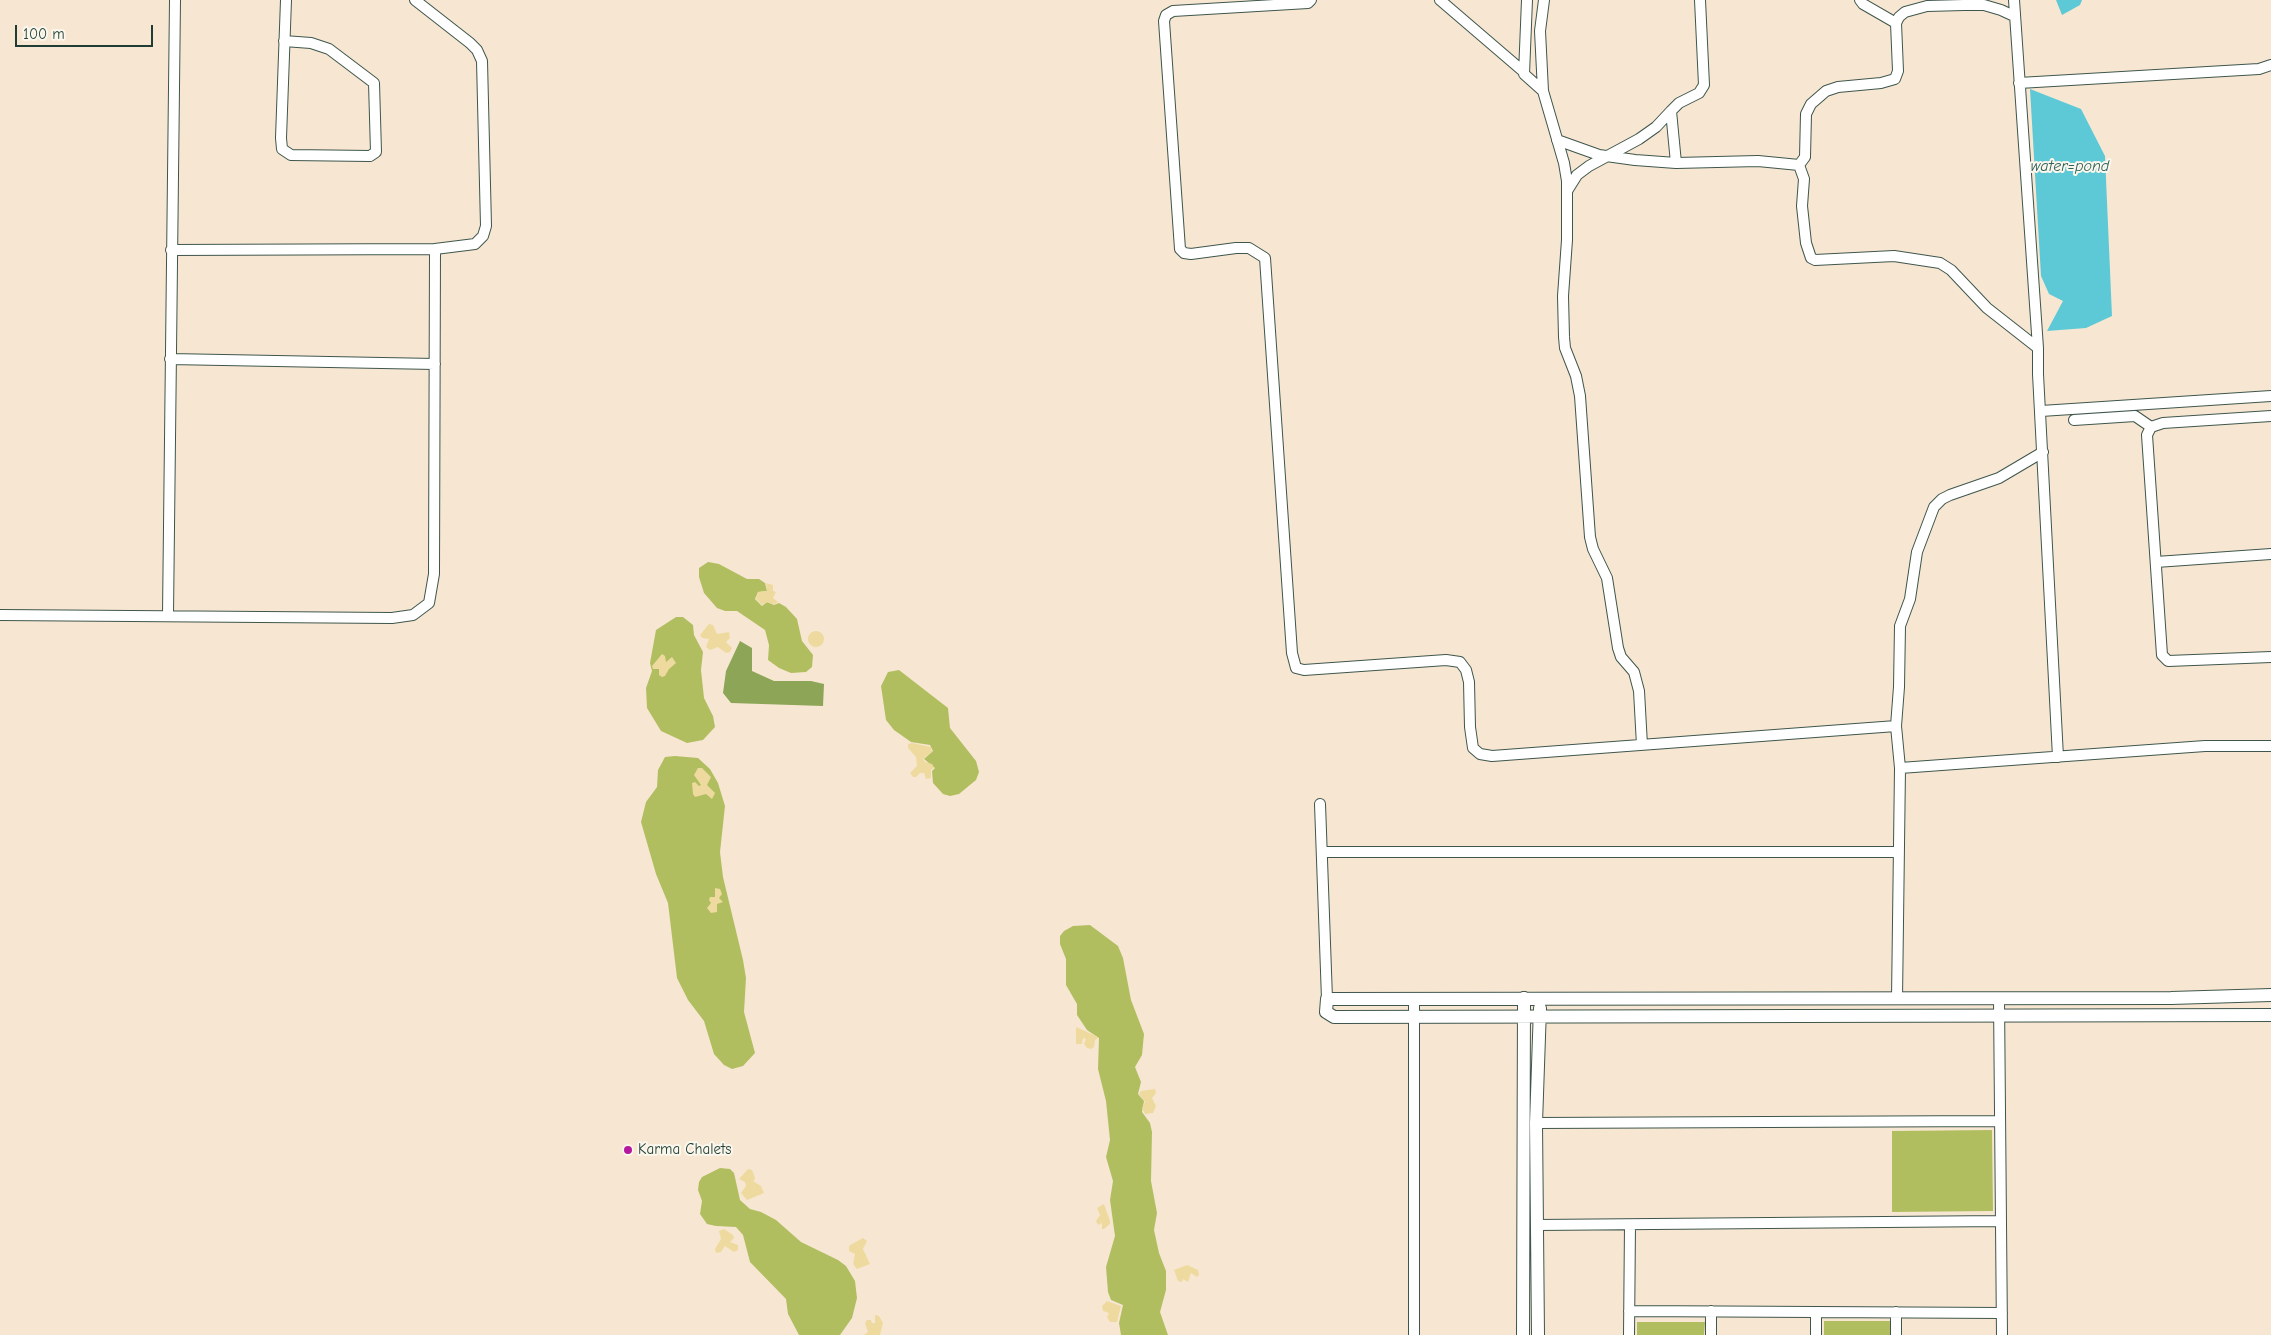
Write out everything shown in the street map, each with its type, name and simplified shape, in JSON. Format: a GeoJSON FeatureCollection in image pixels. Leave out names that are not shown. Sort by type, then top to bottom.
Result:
{"type":"FeatureCollection","features":[{"type":"Feature","properties":{"kind":"street"},"geometry":{"type":"LineString","coordinates":[[168,615],[174,0]]}},
{"type":"Feature","properties":{"kind":"street"},"geometry":{"type":"LineString","coordinates":[[284,41],[311,43],[329,49],[374,83],[376,152],[370,156],[291,154],[282,150],[284,41],[286,0]]}},
{"type":"Feature","properties":{"kind":"street"},"geometry":{"type":"LineString","coordinates":[[171,250],[435,249],[475,244],[483,236],[485,231],[482,60],[478,50],[415,0]]}},
{"type":"Feature","properties":{"kind":"street"},"geometry":{"type":"LineString","coordinates":[[1312,0],[1308,4],[1173,11],[1166,15],[1164,21],[1180,249],[1184,253],[1192,254],[1249,248],[1265,258],[1292,654],[1296,668],[1304,670],[1446,660],[1460,662],[1466,670],[1469,682],[1470,728],[1473,748],[1480,754],[1503,755],[1896,726]]}},
{"type":"Feature","properties":{"kind":"street"},"geometry":{"type":"LineString","coordinates":[[1440,0],[1524,72],[1543,91]]}},
{"type":"Feature","properties":{"kind":"street"},"geometry":{"type":"LineString","coordinates":[[1524,72],[1527,0]]}},
{"type":"Feature","properties":{"kind":"street"},"geometry":{"type":"LineString","coordinates":[[1544,0],[1540,31],[1543,91],[1564,163],[1567,191],[1563,322],[1565,348],[1576,376],[1580,396],[1590,537],[1593,550],[1607,578],[1618,648],[1621,657],[1634,672],[1639,691],[1642,745]]}},
{"type":"Feature","properties":{"kind":"street"},"geometry":{"type":"LineString","coordinates":[[1567,191],[1577,175],[1605,156],[1639,139],[1656,127],[1679,103],[1699,93],[1704,85],[1700,0]]}},
{"type":"Feature","properties":{"kind":"street"},"geometry":{"type":"LineString","coordinates":[[1860,0],[1863,4],[1896,23]]}},
{"type":"Feature","properties":{"kind":"street"},"geometry":{"type":"LineString","coordinates":[[2014,0],[2038,348],[2058,757]]}},
{"type":"Feature","properties":{"kind":"street"},"geometry":{"type":"LineString","coordinates":[[1799,165],[1805,158],[1806,114],[1819,96],[1838,87],[1890,82],[1897,77],[1896,23],[1906,12],[1927,6],[1984,5],[2014,16]]}},
{"type":"Feature","properties":{"kind":"street"},"geometry":{"type":"LineString","coordinates":[[2019,83],[2259,69],[2271,65]]}},
{"type":"Feature","properties":{"kind":"street"},"geometry":{"type":"LineString","coordinates":[[1672,112],[1676,163]]}},
{"type":"Feature","properties":{"kind":"street"},"geometry":{"type":"LineString","coordinates":[[1557,140],[1605,156],[1635,160],[1676,163],[1753,161],[1799,165]]}},
{"type":"Feature","properties":{"kind":"street"},"geometry":{"type":"LineString","coordinates":[[1799,165],[1804,175],[1802,206],[1806,243],[1811,258],[1815,260],[1894,256],[1940,263],[1951,270],[1987,308],[2038,348]]}},
{"type":"Feature","properties":{"kind":"street"},"geometry":{"type":"LineString","coordinates":[[0,615],[392,618],[412,615],[429,604],[434,574],[435,249]]}},
{"type":"Feature","properties":{"kind":"street"},"geometry":{"type":"LineString","coordinates":[[170,359],[435,364]]}},
{"type":"Feature","properties":{"kind":"street"},"geometry":{"type":"LineString","coordinates":[[2041,411],[2271,396]]}},
{"type":"Feature","properties":{"kind":"street"},"geometry":{"type":"LineString","coordinates":[[2074,420],[2135,416],[2151,427]]}},
{"type":"Feature","properties":{"kind":"street"},"geometry":{"type":"LineString","coordinates":[[2271,416],[2163,423],[2148,429],[2147,440],[2160,650],[2164,658],[2172,661],[2271,657]]}},
{"type":"Feature","properties":{"kind":"street"},"geometry":{"type":"LineString","coordinates":[[1897,1000],[1900,768],[1896,726],[1900,626],[1910,600],[1918,552],[1934,506],[1942,499],[1999,478],[2043,452]]}},
{"type":"Feature","properties":{"kind":"street"},"geometry":{"type":"LineString","coordinates":[[2156,562],[2271,554]]}},
{"type":"Feature","properties":{"kind":"street"},"geometry":{"type":"LineString","coordinates":[[1900,768],[2205,746],[2271,746]]}},
{"type":"Feature","properties":{"kind":"street"},"geometry":{"type":"LineString","coordinates":[[1320,804],[1326,1012],[1334,1017],[2271,1015]]}},
{"type":"Feature","properties":{"kind":"street"},"geometry":{"type":"LineString","coordinates":[[1322,852],[1899,852]]}},
{"type":"Feature","properties":{"kind":"street"},"geometry":{"type":"LineString","coordinates":[[1327,999],[1897,1000],[2171,998],[2271,995]]}},
{"type":"Feature","properties":{"kind":"street"},"geometry":{"type":"LineString","coordinates":[[1523,1335],[1524,998]]}},
{"type":"Feature","properties":{"kind":"street"},"geometry":{"type":"LineString","coordinates":[[1538,1335],[1536,1122],[1540,998]]}},
{"type":"Feature","properties":{"kind":"street"},"geometry":{"type":"LineString","coordinates":[[1999,999],[2002,1335]]}},
{"type":"Feature","properties":{"kind":"street"},"geometry":{"type":"LineString","coordinates":[[1414,1000],[1414,1335]]}},
{"type":"Feature","properties":{"kind":"street"},"geometry":{"type":"LineString","coordinates":[[1536,1122],[2000,1121]]}},
{"type":"Feature","properties":{"kind":"street"},"geometry":{"type":"LineString","coordinates":[[1537,1225],[2001,1222]]}},
{"type":"Feature","properties":{"kind":"street"},"geometry":{"type":"LineString","coordinates":[[1629,1335],[1630,1225]]}},
{"type":"Feature","properties":{"kind":"street"},"geometry":{"type":"LineString","coordinates":[[1629,1310],[2002,1313]]}},
{"type":"Feature","properties":{"kind":"street"},"geometry":{"type":"LineString","coordinates":[[1711,1311],[1711,1335]]}},
{"type":"Feature","properties":{"kind":"street"},"geometry":{"type":"LineString","coordinates":[[1816,1312],[1816,1335]]}},
{"type":"Feature","properties":{"kind":"street"},"geometry":{"type":"LineString","coordinates":[[1896,1312],[1896,1335]]}},
{"type":"Feature","properties":{"kind":"green space"},"geometry":{"type":"Polygon","coordinates":[[[708,562],[719,564],[747,579],[759,579],[765,583],[767,591],[758,592],[755,599],[762,606],[767,602],[774,605],[779,603],[786,607],[797,619],[802,641],[813,655],[812,667],[806,672],[791,673],[779,668],[768,660],[769,645],[765,630],[737,611],[725,611],[717,608],[704,593],[699,577],[699,568],[708,562]]]}},
{"type":"Feature","properties":{"kind":"green space"},"geometry":{"type":"Polygon","coordinates":[[[676,617],[683,617],[693,625],[694,635],[703,652],[701,670],[704,698],[713,716],[715,727],[703,740],[687,743],[661,731],[647,708],[646,688],[652,671],[650,663],[656,630],[676,617]]]}},
{"type":"Feature","properties":{"kind":"green space"},"geometry":{"type":"Polygon","coordinates":[[[740,641],[752,648],[752,671],[774,681],[811,681],[824,684],[823,706],[731,703],[723,693],[726,671],[740,641]]]}},
{"type":"Feature","properties":{"kind":"green space"},"geometry":{"type":"Polygon","coordinates":[[[899,670],[948,708],[950,728],[976,761],[979,772],[976,780],[959,794],[950,796],[943,794],[933,783],[932,771],[935,768],[924,759],[933,751],[930,745],[911,742],[894,730],[886,720],[881,686],[888,672],[899,670]]]}},
{"type":"Feature","properties":{"kind":"green space"},"geometry":{"type":"Polygon","coordinates":[[[665,757],[698,758],[710,769],[718,783],[725,806],[720,852],[723,877],[743,960],[746,978],[744,1012],[755,1053],[743,1066],[732,1069],[724,1065],[714,1054],[704,1021],[688,1000],[677,978],[668,903],[656,874],[641,822],[646,802],[657,787],[658,770],[665,757]]]}},
{"type":"Feature","properties":{"kind":"green space"},"geometry":{"type":"Polygon","coordinates":[[[1090,925],[1118,946],[1123,958],[1131,1000],[1144,1034],[1142,1055],[1135,1067],[1141,1082],[1138,1094],[1144,1101],[1142,1112],[1150,1123],[1152,1132],[1151,1181],[1157,1213],[1154,1230],[1159,1253],[1166,1271],[1166,1290],[1160,1312],[1168,1335],[1121,1335],[1119,1323],[1123,1305],[1111,1300],[1108,1292],[1106,1267],[1115,1236],[1110,1200],[1113,1181],[1106,1157],[1110,1140],[1106,1101],[1098,1069],[1099,1038],[1087,1030],[1077,1015],[1077,1004],[1066,985],[1066,959],[1060,944],[1060,936],[1064,931],[1073,926],[1090,925]]]}},
{"type":"Feature","properties":{"kind":"green space"},"geometry":{"type":"Polygon","coordinates":[[[1992,1130],[1993,1211],[1892,1212],[1892,1131],[1992,1130]]]}},
{"type":"Feature","properties":{"kind":"green space"},"geometry":{"type":"Polygon","coordinates":[[[720,1168],[730,1169],[734,1173],[740,1200],[750,1209],[761,1212],[776,1220],[801,1242],[838,1260],[846,1266],[855,1281],[857,1298],[852,1318],[840,1335],[799,1335],[788,1314],[786,1299],[750,1262],[743,1235],[736,1227],[707,1224],[700,1214],[702,1201],[698,1190],[699,1182],[702,1177],[720,1168]]]}},
{"type":"Feature","properties":{"kind":"green space"},"geometry":{"type":"Polygon","coordinates":[[[1824,1321],[1890,1321],[1890,1335],[1824,1335],[1824,1321]]]}},
{"type":"Feature","properties":{"kind":"green space"},"geometry":{"type":"Polygon","coordinates":[[[1637,1322],[1705,1322],[1704,1335],[1637,1335],[1637,1322]]]}},
{"type":"Feature","properties":{"kind":"sand"},"geometry":{"type":"Polygon","coordinates":[[[766,583],[773,585],[773,591],[776,592],[773,598],[778,602],[774,605],[768,602],[762,605],[756,599],[758,592],[767,591],[766,583]]]}},
{"type":"Feature","properties":{"kind":"sand"},"geometry":{"type":"Polygon","coordinates":[[[709,624],[713,625],[717,634],[729,632],[730,638],[726,642],[732,648],[730,652],[726,653],[718,647],[710,650],[706,647],[709,639],[702,638],[700,635],[709,624]]]}},
{"type":"Feature","properties":{"kind":"sand"},"geometry":{"type":"Polygon","coordinates":[[[816,631],[822,633],[824,639],[822,645],[816,647],[810,645],[808,639],[810,633],[816,631]]]}},
{"type":"Feature","properties":{"kind":"sand"},"geometry":{"type":"Polygon","coordinates":[[[662,654],[665,656],[666,662],[672,657],[676,663],[662,677],[659,675],[659,669],[653,669],[652,666],[662,654]]]}},
{"type":"Feature","properties":{"kind":"sand"},"geometry":{"type":"Polygon","coordinates":[[[912,743],[931,747],[932,752],[923,759],[925,762],[932,764],[934,768],[931,770],[931,778],[926,779],[924,773],[913,777],[910,773],[917,766],[916,757],[908,748],[908,744],[912,743]]]}},
{"type":"Feature","properties":{"kind":"sand"},"geometry":{"type":"Polygon","coordinates":[[[698,768],[702,768],[711,777],[707,785],[715,793],[712,799],[706,794],[695,797],[693,794],[692,783],[695,782],[699,786],[701,785],[694,775],[698,768]]]}},
{"type":"Feature","properties":{"kind":"sand"},"geometry":{"type":"Polygon","coordinates":[[[715,888],[720,889],[722,894],[719,898],[723,902],[717,904],[717,912],[711,913],[707,908],[711,903],[710,897],[715,897],[715,888]]]}},
{"type":"Feature","properties":{"kind":"sand"},"geometry":{"type":"Polygon","coordinates":[[[1076,1027],[1098,1038],[1095,1040],[1094,1047],[1091,1049],[1087,1048],[1084,1044],[1086,1039],[1083,1038],[1082,1044],[1076,1044],[1076,1027]]]}},
{"type":"Feature","properties":{"kind":"sand"},"geometry":{"type":"Polygon","coordinates":[[[1155,1089],[1156,1093],[1152,1098],[1156,1106],[1153,1113],[1145,1114],[1142,1108],[1145,1102],[1139,1094],[1141,1091],[1155,1089]]]}},
{"type":"Feature","properties":{"kind":"sand"},"geometry":{"type":"Polygon","coordinates":[[[748,1169],[752,1170],[755,1179],[753,1181],[761,1186],[764,1193],[747,1200],[741,1193],[746,1186],[745,1182],[739,1179],[748,1169]]]}},
{"type":"Feature","properties":{"kind":"sand"},"geometry":{"type":"Polygon","coordinates":[[[1104,1204],[1110,1224],[1102,1229],[1102,1223],[1098,1225],[1096,1221],[1100,1215],[1097,1208],[1104,1204]]]}},
{"type":"Feature","properties":{"kind":"sand"},"geometry":{"type":"Polygon","coordinates":[[[724,1229],[733,1235],[734,1238],[730,1242],[738,1245],[738,1250],[734,1252],[725,1246],[721,1252],[716,1253],[715,1249],[721,1239],[719,1231],[724,1229]]]}},
{"type":"Feature","properties":{"kind":"sand"},"geometry":{"type":"Polygon","coordinates":[[[863,1238],[867,1241],[863,1249],[870,1264],[857,1269],[853,1264],[855,1254],[849,1251],[849,1247],[863,1238]]]}},
{"type":"Feature","properties":{"kind":"sand"},"geometry":{"type":"Polygon","coordinates":[[[1187,1265],[1198,1270],[1199,1275],[1197,1277],[1191,1273],[1188,1282],[1183,1279],[1182,1282],[1178,1281],[1174,1270],[1187,1265]]]}},
{"type":"Feature","properties":{"kind":"sand"},"geometry":{"type":"Polygon","coordinates":[[[1107,1301],[1121,1306],[1117,1322],[1110,1322],[1107,1317],[1109,1313],[1103,1311],[1102,1306],[1107,1301]]]}},
{"type":"Feature","properties":{"kind":"sand"},"geometry":{"type":"Polygon","coordinates":[[[875,1315],[879,1316],[883,1323],[880,1335],[864,1335],[868,1332],[865,1323],[867,1320],[871,1320],[872,1323],[875,1323],[875,1315]]]}},
{"type":"Feature","properties":{"kind":"water"},"geometry":{"type":"Polygon","coordinates":[[[2056,0],[2082,0],[2080,5],[2062,15],[2056,0]]]}},
{"type":"Feature","properties":{"kind":"water","name":"water=pond"},"geometry":{"type":"Polygon","coordinates":[[[2030,89],[2081,109],[2105,156],[2112,316],[2086,328],[2047,331],[2063,301],[2049,294],[2041,276],[2030,89]]]}},
{"type":"Feature","properties":{"kind":"place","name":"Karma Chalets"},"geometry":{"type":"Point","coordinates":[628,1150]}}]}
